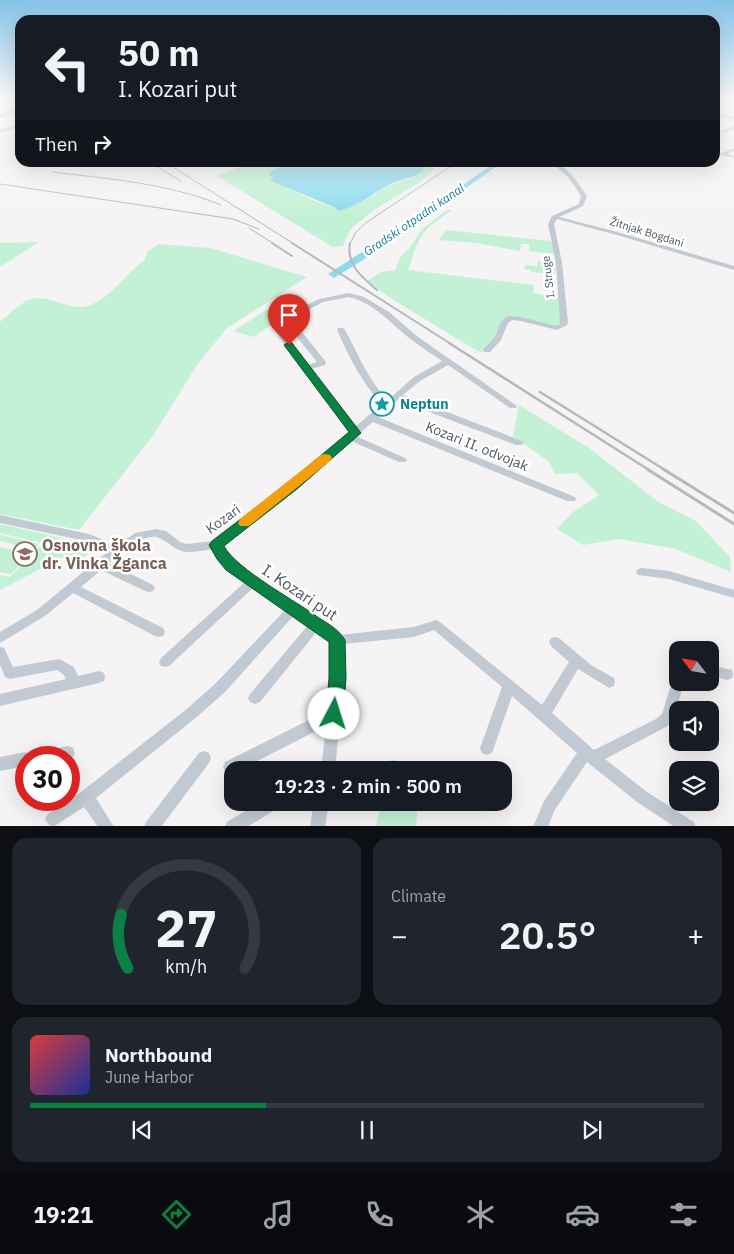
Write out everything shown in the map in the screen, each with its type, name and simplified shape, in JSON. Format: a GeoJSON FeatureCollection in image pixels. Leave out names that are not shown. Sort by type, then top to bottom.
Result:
{"type":"FeatureCollection","features":[{"type":"Feature","properties":{"kind":"street"},"geometry":{"type":"LineString","coordinates":[[722,155],[734,149]]}},
{"type":"Feature","properties":{"kind":"street"},"geometry":{"type":"LineString","coordinates":[[722,155],[734,157]]}},
{"type":"Feature","properties":{"kind":"street"},"geometry":{"type":"LineString","coordinates":[[554,217],[581,205],[584,196],[558,167]]}},
{"type":"Feature","properties":{"kind":"street","name":"Žitnjak Bogdani"},"geometry":{"type":"LineString","coordinates":[[554,217],[734,268]]}},
{"type":"Feature","properties":{"kind":"street","name":"I. Struge"},"geometry":{"type":"LineString","coordinates":[[487,350],[498,338],[504,322],[510,318],[558,328],[563,325],[564,312],[559,263],[551,224],[554,217]]}},
{"type":"Feature","properties":{"kind":"street"},"geometry":{"type":"LineString","coordinates":[[402,460],[353,435],[280,333],[276,326],[278,324],[321,300],[348,295],[362,298],[369,301],[447,362],[513,406]]}},
{"type":"Feature","properties":{"kind":"street"},"geometry":{"type":"LineString","coordinates":[[280,333],[295,329],[322,363],[305,368]]}},
{"type":"Feature","properties":{"kind":"street"},"geometry":{"type":"LineString","coordinates":[[341,330],[354,358],[370,385],[387,404]]}},
{"type":"Feature","properties":{"kind":"street","name":"Kozari"},"geometry":{"type":"LineString","coordinates":[[0,638],[32,619],[114,553],[139,536],[150,533],[162,534],[176,545],[186,548],[216,545],[293,486],[417,379],[447,362]]}},
{"type":"Feature","properties":{"kind":"street"},"geometry":{"type":"LineString","coordinates":[[397,396],[519,443]]}},
{"type":"Feature","properties":{"kind":"street","name":"Kozari II. odvojak"},"geometry":{"type":"LineString","coordinates":[[372,418],[571,500]]}},
{"type":"Feature","properties":{"kind":"street"},"geometry":{"type":"LineString","coordinates":[[0,519],[89,538],[114,553]]}},
{"type":"Feature","properties":{"kind":"street","name":"I. Kozari put"},"geometry":{"type":"LineString","coordinates":[[216,545],[222,556],[232,567],[294,608],[337,640],[337,678],[329,761]]}},
{"type":"Feature","properties":{"kind":"street"},"geometry":{"type":"LineString","coordinates":[[100,564],[149,588]]}},
{"type":"Feature","properties":{"kind":"street"},"geometry":{"type":"LineString","coordinates":[[642,572],[669,575],[734,594]]}},
{"type":"Feature","properties":{"kind":"street"},"geometry":{"type":"LineString","coordinates":[[165,662],[254,581]]}},
{"type":"Feature","properties":{"kind":"street"},"geometry":{"type":"LineString","coordinates":[[72,588],[159,632]]}},
{"type":"Feature","properties":{"kind":"street"},"geometry":{"type":"LineString","coordinates":[[53,819],[86,797],[207,699],[294,608]]}},
{"type":"Feature","properties":{"kind":"street"},"geometry":{"type":"LineString","coordinates":[[256,698],[316,624]]}},
{"type":"Feature","properties":{"kind":"street"},"geometry":{"type":"LineString","coordinates":[[337,640],[414,632],[436,625],[642,797],[689,826]]}},
{"type":"Feature","properties":{"kind":"street"},"geometry":{"type":"LineString","coordinates":[[555,642],[576,661],[609,682]]}},
{"type":"Feature","properties":{"kind":"street"},"geometry":{"type":"LineString","coordinates":[[0,652],[10,673],[60,664],[69,671],[74,682]]}},
{"type":"Feature","properties":{"kind":"street"},"geometry":{"type":"LineString","coordinates":[[544,714],[576,661]]}},
{"type":"Feature","properties":{"kind":"street"},"geometry":{"type":"LineString","coordinates":[[719,672],[727,674]]}},
{"type":"Feature","properties":{"kind":"street"},"geometry":{"type":"LineString","coordinates":[[0,700],[100,677]]}},
{"type":"Feature","properties":{"kind":"street"},"geometry":{"type":"LineString","coordinates":[[487,748],[509,686]]}},
{"type":"Feature","properties":{"kind":"street"},"geometry":{"type":"LineString","coordinates":[[540,826],[549,806],[590,755],[661,723],[667,718],[675,691]]}},
{"type":"Feature","properties":{"kind":"street"},"geometry":{"type":"LineString","coordinates":[[242,761],[334,714]]}},
{"type":"Feature","properties":{"kind":"street"},"geometry":{"type":"LineString","coordinates":[[151,826],[204,758]]}},
{"type":"Feature","properties":{"kind":"street"},"geometry":{"type":"LineString","coordinates":[[0,764],[15,761]]}},
{"type":"Feature","properties":{"kind":"street"},"geometry":{"type":"LineString","coordinates":[[86,797],[107,826]]}},
{"type":"Feature","properties":{"kind":"street"},"geometry":{"type":"LineString","coordinates":[[232,826],[259,811]]}},
{"type":"Feature","properties":{"kind":"street"},"geometry":{"type":"LineString","coordinates":[[316,826],[320,811]]}},
{"type":"Feature","properties":{"kind":"green space"},"geometry":{"type":"Polygon","coordinates":[[[240,167],[280,167],[275,178],[290,188],[308,198],[337,208],[346,209],[364,198],[374,195],[383,188],[415,176],[423,167],[433,167],[434,169],[420,182],[372,211],[350,230],[343,246],[333,247],[217,176],[240,167]]]}},
{"type":"Feature","properties":{"kind":"green space"},"geometry":{"type":"Polygon","coordinates":[[[447,210],[452,210],[423,234],[408,270],[534,285],[533,293],[560,298],[563,323],[558,327],[512,317],[481,352],[392,299],[367,281],[381,272],[395,270],[401,256],[409,249],[422,229],[447,210]]]}},
{"type":"Feature","properties":{"kind":"green space"},"geometry":{"type":"Polygon","coordinates":[[[446,230],[551,241],[555,254],[529,251],[529,244],[521,244],[520,251],[477,243],[439,240],[446,230]]]}},
{"type":"Feature","properties":{"kind":"green space"},"geometry":{"type":"Polygon","coordinates":[[[39,242],[0,267],[0,243],[39,242]]]}},
{"type":"Feature","properties":{"kind":"green space"},"geometry":{"type":"Polygon","coordinates":[[[158,244],[210,248],[307,277],[227,328],[197,365],[152,437],[79,530],[0,514],[0,322],[31,299],[45,299],[74,307],[88,306],[111,291],[145,260],[147,252],[158,244]]]}},
{"type":"Feature","properties":{"kind":"green space"},"geometry":{"type":"Polygon","coordinates":[[[538,261],[556,263],[555,274],[531,272],[531,270],[524,269],[525,265],[537,266],[538,261]]]}},
{"type":"Feature","properties":{"kind":"green space"},"geometry":{"type":"Polygon","coordinates":[[[275,304],[293,309],[254,337],[234,331],[275,304]]]}},
{"type":"Feature","properties":{"kind":"green space"},"geometry":{"type":"Polygon","coordinates":[[[519,405],[589,448],[657,501],[696,521],[730,557],[731,572],[676,549],[620,539],[583,545],[557,529],[573,512],[599,495],[577,473],[555,474],[548,461],[513,436],[519,405]]]}},
{"type":"Feature","properties":{"kind":"green space"},"geometry":{"type":"Polygon","coordinates":[[[0,524],[61,538],[54,546],[0,533],[0,524]]]}},
{"type":"Feature","properties":{"kind":"green space"},"geometry":{"type":"Polygon","coordinates":[[[0,535],[39,544],[34,550],[0,541],[0,535]]]}},
{"type":"Feature","properties":{"kind":"green space"},"geometry":{"type":"Polygon","coordinates":[[[62,538],[97,548],[75,563],[67,555],[0,590],[0,575],[10,577],[31,554],[24,552],[27,549],[35,551],[41,545],[55,548],[62,538]]]}},
{"type":"Feature","properties":{"kind":"green space"},"geometry":{"type":"Polygon","coordinates":[[[0,547],[29,554],[11,574],[0,572],[0,547]]]}},
{"type":"Feature","properties":{"kind":"green space"},"geometry":{"type":"Polygon","coordinates":[[[379,811],[417,811],[416,826],[376,826],[379,811]]]}},
{"type":"Feature","properties":{"kind":"water"},"geometry":{"type":"Polygon","coordinates":[[[280,167],[424,167],[423,171],[414,176],[388,185],[356,205],[338,211],[336,208],[269,180],[275,178],[269,175],[270,172],[280,167]]]}},
{"type":"Feature","properties":{"kind":"water","name":"Gradski otpadni kanal"},"geometry":{"type":"Polygon","coordinates":[[[489,167],[495,167],[382,248],[334,278],[328,274],[421,214],[489,167]]]}},
{"type":"Feature","properties":{"kind":"railway"},"geometry":{"type":"LineString","coordinates":[[158,167],[182,182]]}},
{"type":"Feature","properties":{"kind":"railway"},"geometry":{"type":"LineString","coordinates":[[173,167],[294,244]]}},
{"type":"Feature","properties":{"kind":"railway"},"geometry":{"type":"LineString","coordinates":[[350,244],[356,232],[367,222],[450,167]]}},
{"type":"Feature","properties":{"kind":"railway"},"geometry":{"type":"LineString","coordinates":[[52,172],[159,187],[221,205]]}},
{"type":"Feature","properties":{"kind":"railway"},"geometry":{"type":"LineString","coordinates":[[0,184],[233,219],[259,229]]}},
{"type":"Feature","properties":{"kind":"railway"},"geometry":{"type":"LineString","coordinates":[[249,228],[274,244]]}},
{"type":"Feature","properties":{"kind":"railway"},"geometry":{"type":"LineString","coordinates":[[272,243],[292,256]]}},
{"type":"Feature","properties":{"kind":"railway"},"geometry":{"type":"LineString","coordinates":[[292,243],[451,344]]}},
{"type":"Feature","properties":{"kind":"railway"},"geometry":{"type":"LineString","coordinates":[[350,243],[350,258],[356,270],[377,290]]}},
{"type":"Feature","properties":{"kind":"railway"},"geometry":{"type":"LineString","coordinates":[[449,343],[649,470]]}},
{"type":"Feature","properties":{"kind":"railway"},"geometry":{"type":"LineString","coordinates":[[540,392],[665,470]]}},
{"type":"Feature","properties":{"kind":"railway"},"geometry":{"type":"LineString","coordinates":[[647,469],[734,524]]}},
{"type":"Feature","properties":{"kind":"railway"},"geometry":{"type":"LineString","coordinates":[[663,469],[734,513]]}},
{"type":"Feature","properties":{"kind":"slow traffic"},"geometry":{"type":"LineString","coordinates":[[244,523],[293,486],[325,458]]}},
{"type":"Feature","properties":{"kind":"place","name":"Neptun"},"geometry":{"type":"Point","coordinates":[382,404]}},
{"type":"Feature","properties":{"kind":"place","name":"Osnovna škola dr. Vinka Žganca"},"geometry":{"type":"Point","coordinates":[25,554]}},
{"type":"Feature","properties":{"kind":"route"},"geometry":{"type":"LineString","coordinates":[[289,345],[355,433],[293,486],[216,545],[222,556],[232,567],[332,634],[337,640],[337,678],[334,714]]}}]}
